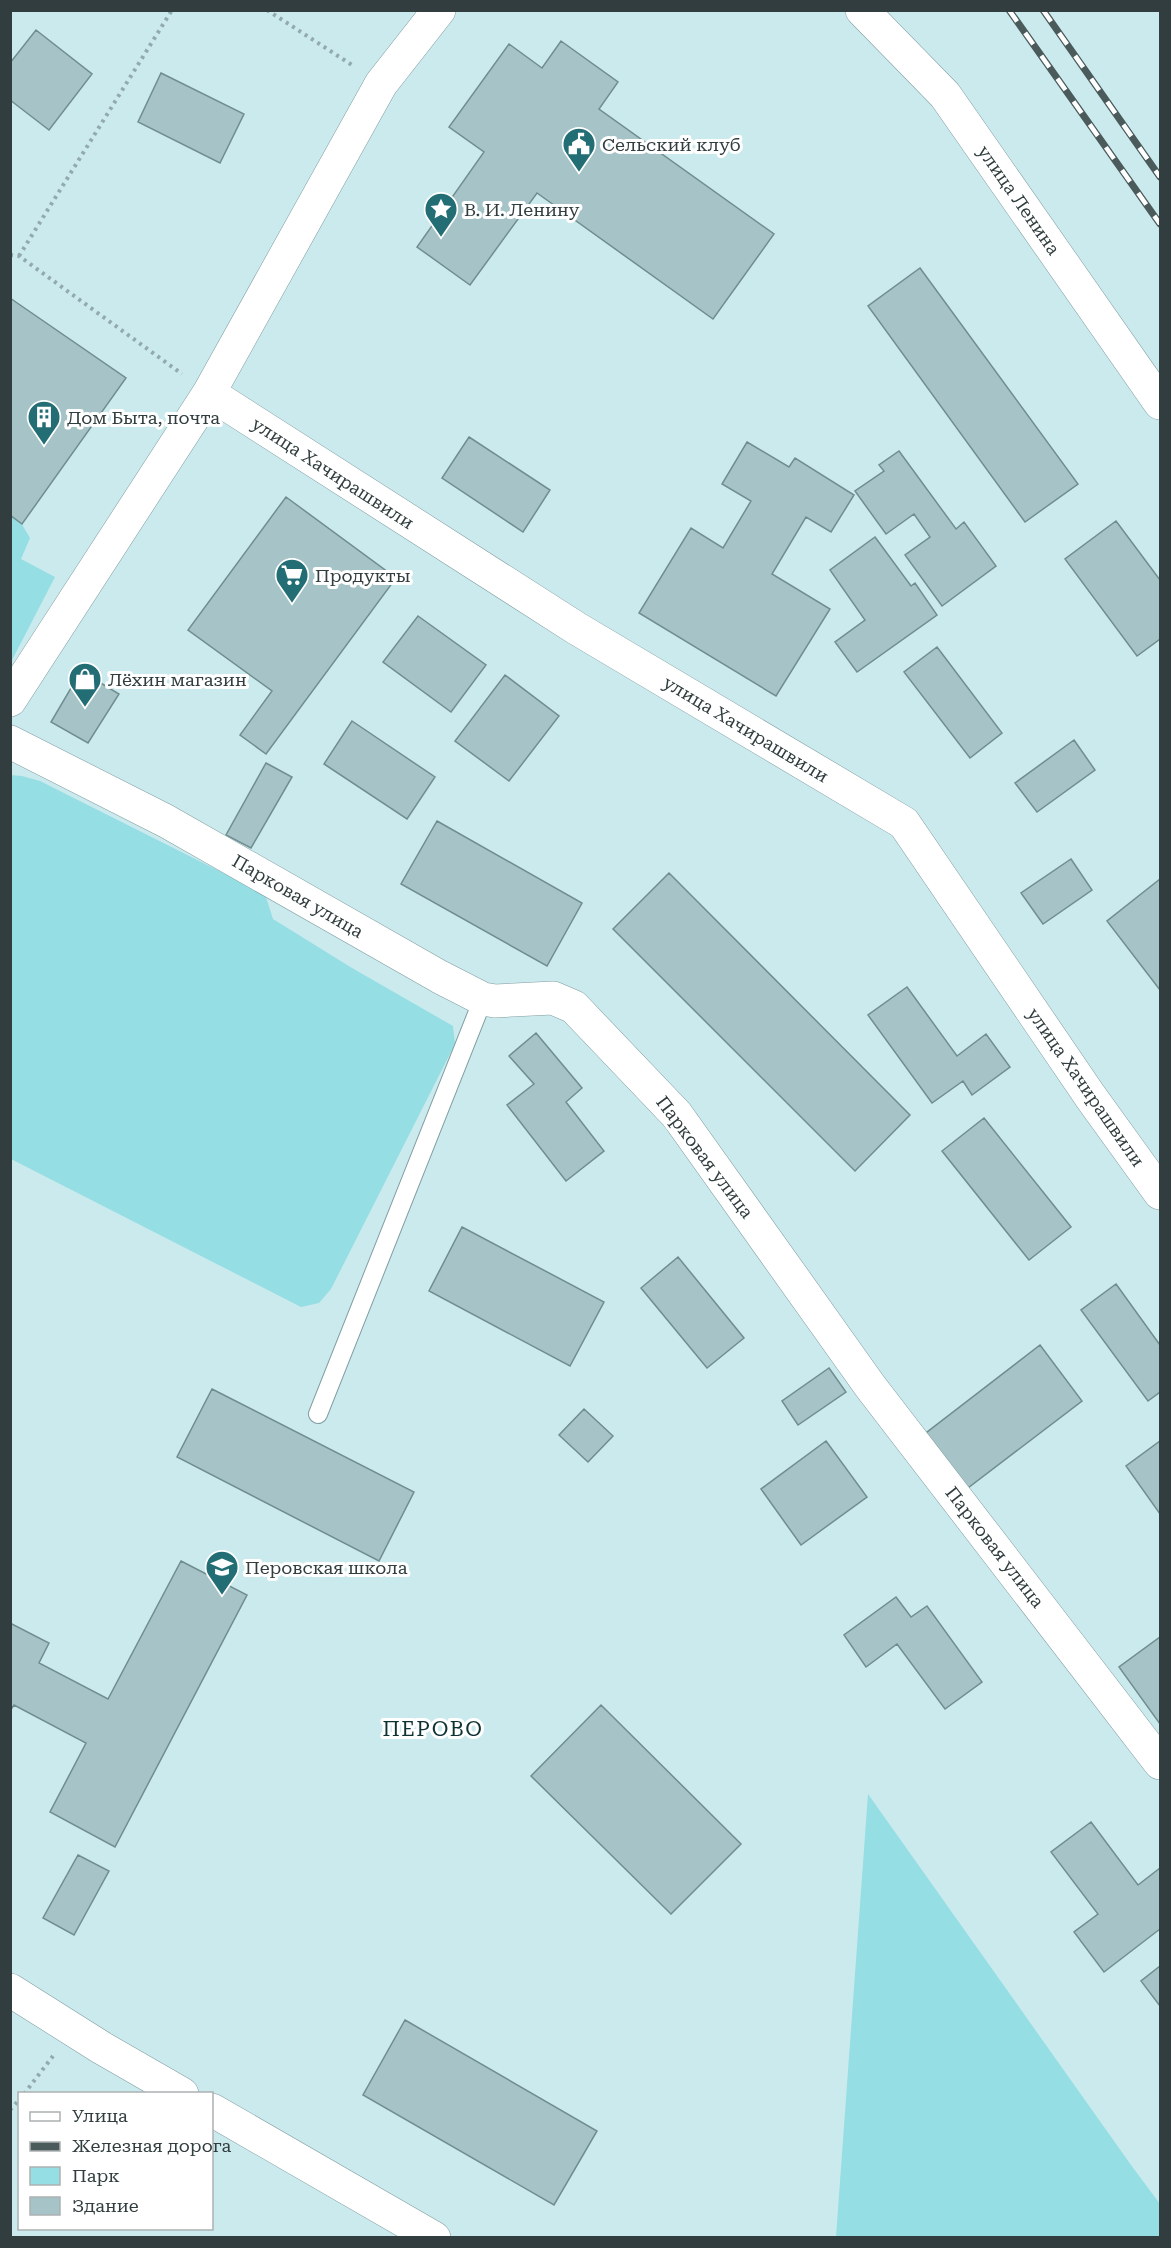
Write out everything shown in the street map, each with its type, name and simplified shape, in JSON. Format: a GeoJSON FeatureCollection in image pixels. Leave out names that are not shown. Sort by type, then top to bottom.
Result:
{"type":"FeatureCollection","features":[{"type":"Feature","properties":{"kind":"street"},"geometry":{"type":"LineString","coordinates":[[10,700],[209,393],[381,84],[439,10]]}},
{"type":"Feature","properties":{"kind":"street","name":"улица Ленина"},"geometry":{"type":"LineString","coordinates":[[862,10],[945,95],[1161,403]]}},
{"type":"Feature","properties":{"kind":"street","name":"улица Хачирашвили"},"geometry":{"type":"LineString","coordinates":[[209,393],[576,628],[904,823],[1090,1096],[1161,1192]]}},
{"type":"Feature","properties":{"kind":"street","name":"Парковая улица"},"geometry":{"type":"LineString","coordinates":[[10,742],[166,821],[483,999],[495,1001],[553,998],[574,1007],[677,1115],[870,1386],[1161,1763]]}},
{"type":"Feature","properties":{"kind":"street"},"geometry":{"type":"LineString","coordinates":[[10,1989],[179,2092]]}},
{"type":"Feature","properties":{"kind":"street"},"geometry":{"type":"LineString","coordinates":[[213,2111],[434,2238]]}},
{"type":"Feature","properties":{"kind":"lane"},"geometry":{"type":"LineString","coordinates":[[318,1413],[483,999]]}},
{"type":"Feature","properties":{"kind":"path"},"geometry":{"type":"LineString","coordinates":[[19,256],[172,10]]}},
{"type":"Feature","properties":{"kind":"path"},"geometry":{"type":"LineString","coordinates":[[267,10],[381,84]]}},
{"type":"Feature","properties":{"kind":"path"},"geometry":{"type":"LineString","coordinates":[[10,255],[19,256],[209,393]]}},
{"type":"Feature","properties":{"kind":"path"},"geometry":{"type":"LineString","coordinates":[[26,2092],[74,2030]]}},
{"type":"Feature","properties":{"kind":"green space"},"geometry":{"type":"Polygon","coordinates":[[[11,506],[30,538],[21,559],[55,577],[11,662],[11,506]]]}},
{"type":"Feature","properties":{"kind":"green space"},"geometry":{"type":"Polygon","coordinates":[[[10,775],[40,781],[265,894],[273,919],[453,1026],[455,1044],[331,1289],[319,1303],[301,1307],[11,1159],[10,775]]]}},
{"type":"Feature","properties":{"kind":"green space"},"geometry":{"type":"Polygon","coordinates":[[[868,1794],[1160,2204],[1160,2237],[836,2237],[868,1794]]]}},
{"type":"Feature","properties":{"kind":"building"},"geometry":{"type":"Polygon","coordinates":[[[36,30],[92,74],[49,130],[10,100],[10,63],[36,30]]]}},
{"type":"Feature","properties":{"kind":"building","name":"Сельский клуб"},"geometry":{"type":"Polygon","coordinates":[[[561,41],[618,82],[599,109],[774,234],[713,319],[537,193],[470,285],[417,247],[484,152],[449,127],[509,44],[542,68],[561,41]]]}},
{"type":"Feature","properties":{"kind":"building"},"geometry":{"type":"Polygon","coordinates":[[[161,73],[244,114],[220,163],[138,122],[161,73]]]}},
{"type":"Feature","properties":{"kind":"building"},"geometry":{"type":"Polygon","coordinates":[[[920,268],[1078,484],[1025,522],[868,306],[920,268]]]}},
{"type":"Feature","properties":{"kind":"building","name":"Дом Быта, почта"},"geometry":{"type":"Polygon","coordinates":[[[10,298],[126,378],[22,524],[10,515],[10,298]]]}},
{"type":"Feature","properties":{"kind":"building"},"geometry":{"type":"Polygon","coordinates":[[[469,437],[550,490],[523,532],[442,478],[469,437]]]}},
{"type":"Feature","properties":{"kind":"building"},"geometry":{"type":"Polygon","coordinates":[[[747,442],[789,467],[795,458],[854,495],[831,532],[806,517],[772,574],[830,609],[776,696],[639,613],[691,528],[723,548],[751,501],[722,484],[747,442]]]}},
{"type":"Feature","properties":{"kind":"building"},"geometry":{"type":"Polygon","coordinates":[[[899,451],[956,529],[964,522],[996,566],[942,606],[905,555],[930,537],[914,514],[886,534],[855,491],[884,471],[879,465],[899,451]]]}},
{"type":"Feature","properties":{"kind":"building","name":"Продукты"},"geometry":{"type":"Polygon","coordinates":[[[286,497],[396,578],[266,754],[240,735],[272,691],[188,630],[286,497]]]}},
{"type":"Feature","properties":{"kind":"building"},"geometry":{"type":"Polygon","coordinates":[[[1116,521],[1160,580],[1160,639],[1137,656],[1065,559],[1116,521]]]}},
{"type":"Feature","properties":{"kind":"building"},"geometry":{"type":"Polygon","coordinates":[[[875,537],[911,586],[915,583],[937,615],[857,672],[835,642],[865,620],[830,570],[875,537]]]}},
{"type":"Feature","properties":{"kind":"building"},"geometry":{"type":"Polygon","coordinates":[[[418,616],[486,665],[451,712],[383,662],[418,616]]]}},
{"type":"Feature","properties":{"kind":"building"},"geometry":{"type":"Polygon","coordinates":[[[937,647],[1002,733],[970,758],[904,672],[937,647]]]}},
{"type":"Feature","properties":{"kind":"building","name":"Лёхин магазин"},"geometry":{"type":"Polygon","coordinates":[[[81,671],[119,694],[88,743],[51,722],[81,671]]]}},
{"type":"Feature","properties":{"kind":"building"},"geometry":{"type":"Polygon","coordinates":[[[505,675],[559,716],[509,781],[455,741],[505,675]]]}},
{"type":"Feature","properties":{"kind":"building"},"geometry":{"type":"Polygon","coordinates":[[[352,721],[435,777],[407,819],[324,764],[352,721]]]}},
{"type":"Feature","properties":{"kind":"building"},"geometry":{"type":"Polygon","coordinates":[[[1074,740],[1095,770],[1037,812],[1015,783],[1074,740]]]}},
{"type":"Feature","properties":{"kind":"building"},"geometry":{"type":"Polygon","coordinates":[[[266,763],[292,777],[251,848],[226,835],[266,763]]]}},
{"type":"Feature","properties":{"kind":"building"},"geometry":{"type":"Polygon","coordinates":[[[437,821],[582,903],[547,966],[401,884],[437,821]]]}},
{"type":"Feature","properties":{"kind":"building"},"geometry":{"type":"Polygon","coordinates":[[[1071,859],[1092,890],[1043,924],[1021,893],[1071,859]]]}},
{"type":"Feature","properties":{"kind":"building"},"geometry":{"type":"Polygon","coordinates":[[[669,873],[910,1115],[855,1171],[613,929],[669,873]]]}},
{"type":"Feature","properties":{"kind":"building"},"geometry":{"type":"Polygon","coordinates":[[[1160,879],[1160,990],[1107,921],[1160,879]]]}},
{"type":"Feature","properties":{"kind":"building"},"geometry":{"type":"Polygon","coordinates":[[[907,987],[957,1056],[986,1034],[1010,1067],[972,1095],[963,1081],[932,1103],[868,1015],[907,987]]]}},
{"type":"Feature","properties":{"kind":"building"},"geometry":{"type":"Polygon","coordinates":[[[536,1033],[582,1088],[566,1102],[604,1151],[566,1181],[507,1105],[534,1084],[509,1056],[536,1033]]]}},
{"type":"Feature","properties":{"kind":"building"},"geometry":{"type":"Polygon","coordinates":[[[984,1118],[1071,1227],[1029,1260],[942,1151],[984,1118]]]}},
{"type":"Feature","properties":{"kind":"building"},"geometry":{"type":"Polygon","coordinates":[[[462,1227],[604,1302],[570,1366],[429,1291],[462,1227]]]}},
{"type":"Feature","properties":{"kind":"building"},"geometry":{"type":"Polygon","coordinates":[[[678,1257],[744,1338],[707,1368],[641,1288],[678,1257]]]}},
{"type":"Feature","properties":{"kind":"building"},"geometry":{"type":"Polygon","coordinates":[[[1116,1284],[1160,1345],[1160,1392],[1148,1401],[1081,1310],[1116,1284]]]}},
{"type":"Feature","properties":{"kind":"building"},"geometry":{"type":"Polygon","coordinates":[[[1040,1345],[1082,1401],[964,1491],[922,1436],[1040,1345]]]}},
{"type":"Feature","properties":{"kind":"building"},"geometry":{"type":"Polygon","coordinates":[[[829,1368],[846,1392],[798,1425],[782,1401],[829,1368]]]}},
{"type":"Feature","properties":{"kind":"building"},"geometry":{"type":"Polygon","coordinates":[[[212,1389],[414,1492],[379,1561],[177,1457],[212,1389]]]}},
{"type":"Feature","properties":{"kind":"building"},"geometry":{"type":"Polygon","coordinates":[[[584,1409],[613,1436],[588,1462],[559,1435],[584,1409]]]}},
{"type":"Feature","properties":{"kind":"building"},"geometry":{"type":"Polygon","coordinates":[[[826,1441],[867,1497],[801,1545],[761,1489],[826,1441]]]}},
{"type":"Feature","properties":{"kind":"building"},"geometry":{"type":"Polygon","coordinates":[[[1160,1441],[1160,1514],[1126,1466],[1160,1441]]]}},
{"type":"Feature","properties":{"kind":"building"},"geometry":{"type":"Polygon","coordinates":[[[181,1561],[247,1595],[115,1847],[50,1812],[86,1743],[14,1705],[10,1711],[10,1623],[49,1643],[39,1663],[108,1699],[181,1561]]]}},
{"type":"Feature","properties":{"kind":"building"},"geometry":{"type":"Polygon","coordinates":[[[896,1597],[911,1617],[927,1606],[982,1682],[945,1709],[897,1644],[866,1667],[844,1635],[896,1597]]]}},
{"type":"Feature","properties":{"kind":"building"},"geometry":{"type":"Polygon","coordinates":[[[1160,1637],[1160,1724],[1119,1667],[1160,1637]]]}},
{"type":"Feature","properties":{"kind":"building"},"geometry":{"type":"Polygon","coordinates":[[[601,1705],[741,1844],[671,1914],[531,1776],[601,1705]]]}},
{"type":"Feature","properties":{"kind":"building"},"geometry":{"type":"Polygon","coordinates":[[[1091,1822],[1138,1885],[1160,1868],[1160,1929],[1104,1972],[1074,1932],[1098,1914],[1051,1852],[1091,1822]]]}},
{"type":"Feature","properties":{"kind":"building"},"geometry":{"type":"Polygon","coordinates":[[[78,1855],[109,1871],[74,1935],[43,1918],[78,1855]]]}},
{"type":"Feature","properties":{"kind":"building"},"geometry":{"type":"Polygon","coordinates":[[[1160,1966],[1160,2006],[1141,1981],[1160,1966]]]}},
{"type":"Feature","properties":{"kind":"building"},"geometry":{"type":"Polygon","coordinates":[[[405,2020],[597,2131],[554,2205],[363,2095],[405,2020]]]}},
{"type":"Feature","properties":{"kind":"railway"},"geometry":{"type":"LineString","coordinates":[[1009,10],[1160,224]]}},
{"type":"Feature","properties":{"kind":"railway"},"geometry":{"type":"LineString","coordinates":[[1043,10],[1160,177]]}},
{"type":"Feature","properties":{"kind":"place","name":"Сельский клуб"},"geometry":{"type":"Point","coordinates":[579,173]}},
{"type":"Feature","properties":{"kind":"place","name":"В. И. Ленину"},"geometry":{"type":"Point","coordinates":[441,238]}},
{"type":"Feature","properties":{"kind":"place","name":"Дом Быта, почта"},"geometry":{"type":"Point","coordinates":[44,446]}},
{"type":"Feature","properties":{"kind":"place","name":"Продукты"},"geometry":{"type":"Point","coordinates":[292,604]}},
{"type":"Feature","properties":{"kind":"place","name":"Лёхин магазин"},"geometry":{"type":"Point","coordinates":[85,708]}},
{"type":"Feature","properties":{"kind":"place","name":"Перовская школа"},"geometry":{"type":"Point","coordinates":[222,1596]}},
{"type":"Feature","properties":{"kind":"district","name":"ПЕРОВО"},"geometry":{"type":"Point","coordinates":[433,1729]}}]}
